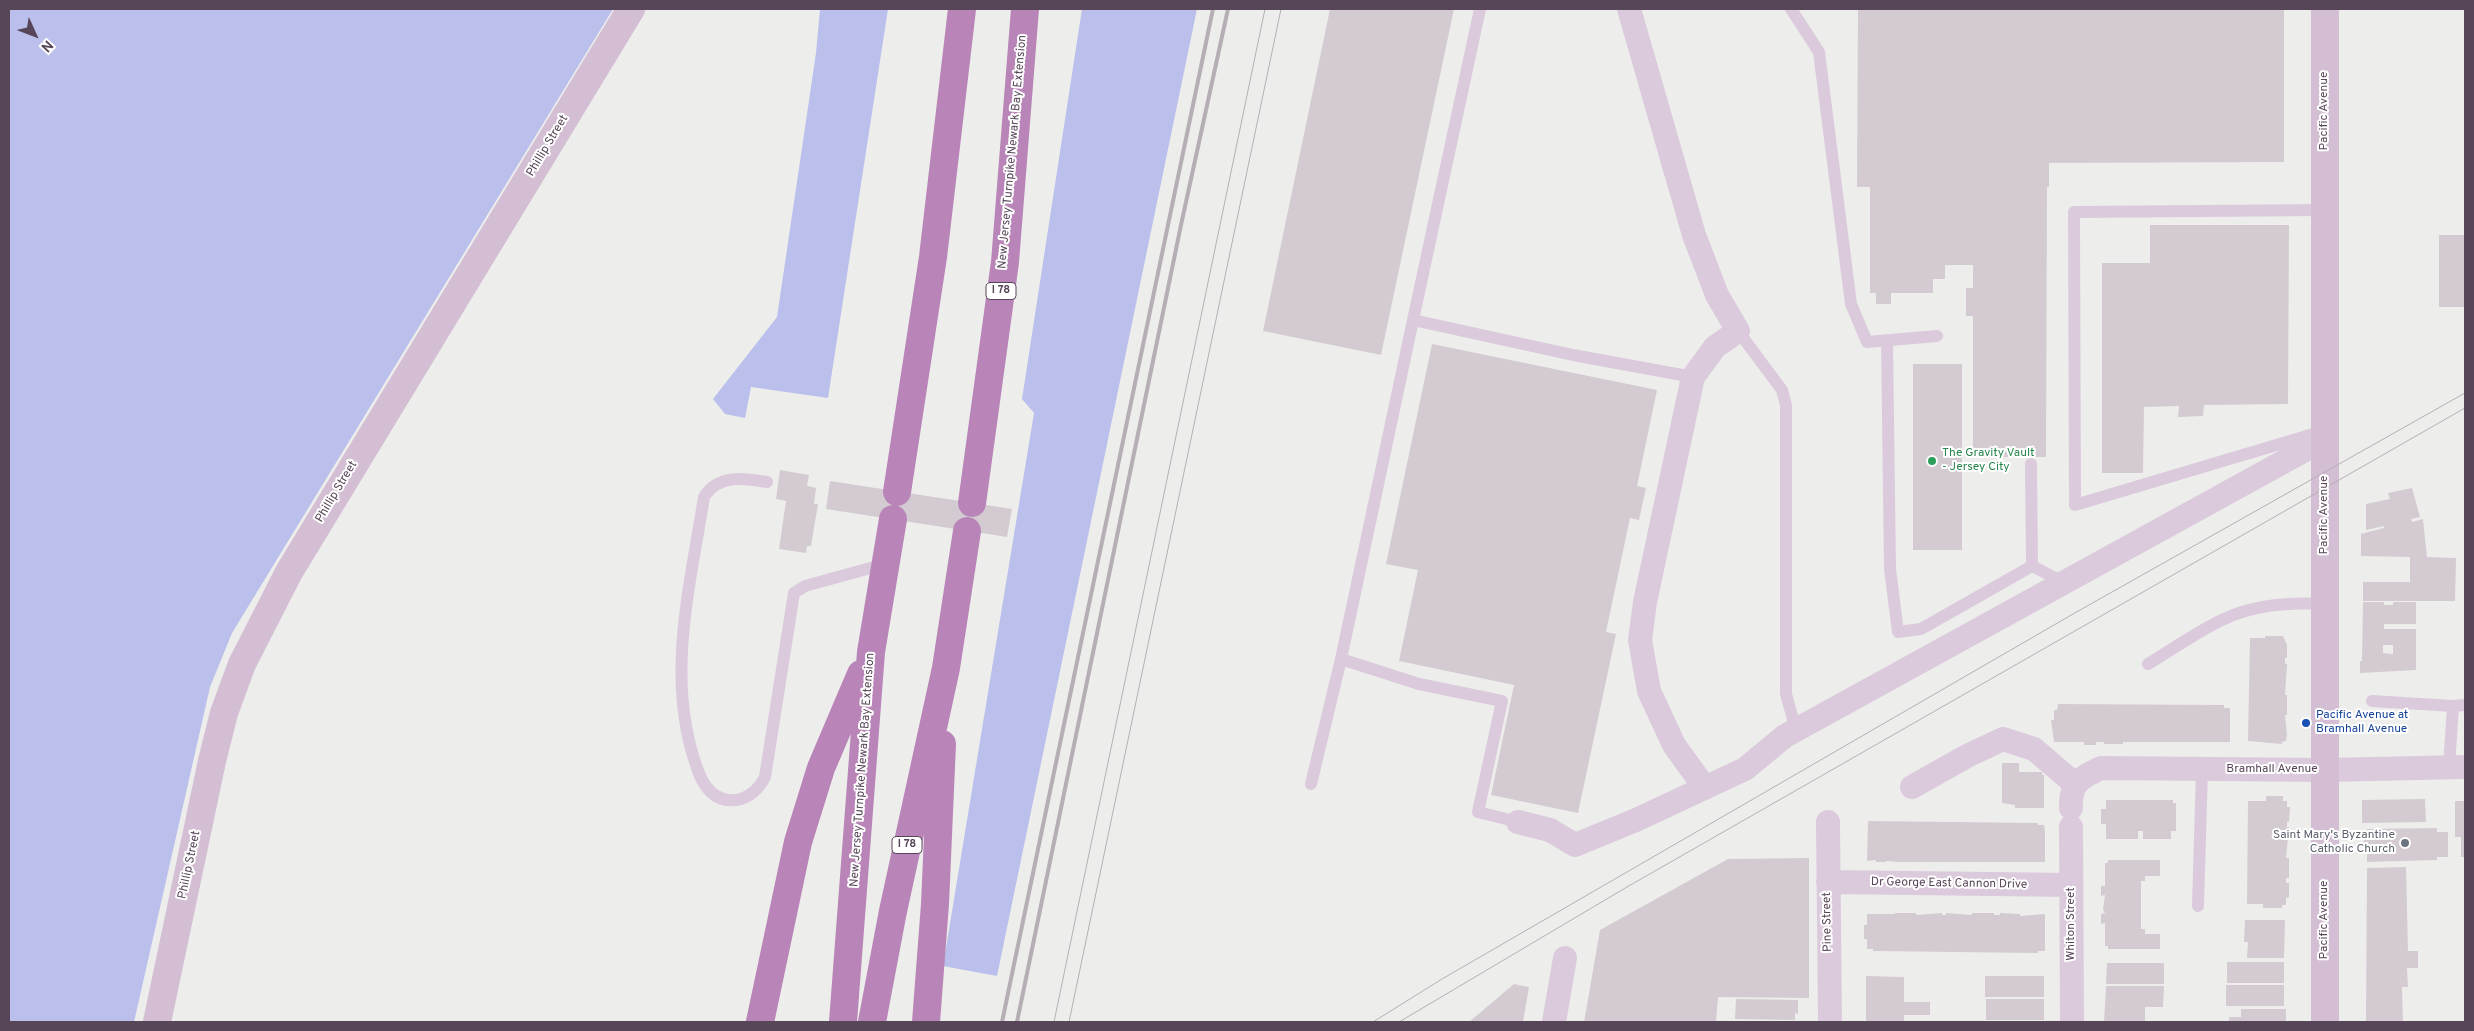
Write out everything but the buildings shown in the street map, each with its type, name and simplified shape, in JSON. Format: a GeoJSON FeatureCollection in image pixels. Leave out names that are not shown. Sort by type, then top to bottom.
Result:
{"type":"FeatureCollection","features":[{"type":"Feature","properties":{"kind":"highway"},"geometry":{"type":"LineString","coordinates":[[897,492],[933,256],[962,9]]}},
{"type":"Feature","properties":{"kind":"highway","name":"New Jersey Turnpike Newark Bay Extension"},"geometry":{"type":"LineString","coordinates":[[972,503],[1005,262],[1025,9]]}},
{"type":"Feature","properties":{"kind":"highway","name":"New Jersey Turnpike Newark Bay Extension"},"geometry":{"type":"LineString","coordinates":[[843,1022],[871,652],[893,519]]}},
{"type":"Feature","properties":{"kind":"highway","name":"I 78"},"geometry":{"type":"LineString","coordinates":[[872,1022],[893,911],[946,668],[967,531]]}},
{"type":"Feature","properties":{"kind":"highway"},"geometry":{"type":"LineString","coordinates":[[760,1022],[798,842],[821,768],[871,652]]}},
{"type":"Feature","properties":{"kind":"highway"},"geometry":{"type":"LineString","coordinates":[[926,1022],[935,914],[946,668]]}},
{"type":"Feature","properties":{"kind":"street","name":"Phillip Street"},"geometry":{"type":"LineString","coordinates":[[157,1022],[212,761],[224,713],[250,648],[288,572],[631,9]]}},
{"type":"Feature","properties":{"kind":"street"},"geometry":{"type":"LineString","coordinates":[[1629,9],[1694,235],[1717,296],[1738,331],[1715,347],[1693,377],[1645,602],[1640,640],[1649,691],[1674,745],[1705,788]]}},
{"type":"Feature","properties":{"kind":"street","name":"Pacific Avenue"},"geometry":{"type":"LineString","coordinates":[[2325,9],[2325,1022]]}},
{"type":"Feature","properties":{"kind":"street"},"geometry":{"type":"LineString","coordinates":[[1518,822],[1550,830],[1575,845],[1636,820],[1745,769],[1785,736],[2065,583],[2325,435]]}},
{"type":"Feature","properties":{"kind":"street"},"geometry":{"type":"LineString","coordinates":[[1912,787],[1967,756],[2003,739],[2034,749],[2074,799]]}},
{"type":"Feature","properties":{"kind":"street","name":"Bramhall Avenue"},"geometry":{"type":"LineString","coordinates":[[2074,799],[2101,768],[2325,770],[2457,767]]}},
{"type":"Feature","properties":{"kind":"street","name":"Whiton Street"},"geometry":{"type":"LineString","coordinates":[[2072,1022],[2071,885],[2074,799]]}},
{"type":"Feature","properties":{"kind":"street","name":"Pine Street"},"geometry":{"type":"LineString","coordinates":[[1828,822],[1830,1022]]}},
{"type":"Feature","properties":{"kind":"street","name":"Dr George East Cannon Drive"},"geometry":{"type":"LineString","coordinates":[[1828,882],[2071,885]]}},
{"type":"Feature","properties":{"kind":"street"},"geometry":{"type":"LineString","coordinates":[[1554,1022],[1565,958]]}},
{"type":"Feature","properties":{"kind":"lane"},"geometry":{"type":"LineString","coordinates":[[1311,784],[1341,659],[1480,9]]}},
{"type":"Feature","properties":{"kind":"lane"},"geometry":{"type":"LineString","coordinates":[[1791,9],[1819,52],[1851,304],[1867,342],[1937,336]]}},
{"type":"Feature","properties":{"kind":"lane"},"geometry":{"type":"LineString","coordinates":[[2325,210],[2074,212],[2075,505],[2325,435]]}},
{"type":"Feature","properties":{"kind":"lane"},"geometry":{"type":"LineString","coordinates":[[1414,320],[1573,355],[1693,377]]}},
{"type":"Feature","properties":{"kind":"lane"},"geometry":{"type":"LineString","coordinates":[[1738,331],[1782,390],[1786,405],[1786,694],[1796,730]]}},
{"type":"Feature","properties":{"kind":"lane"},"geometry":{"type":"LineString","coordinates":[[1887,340],[1890,569],[1898,632],[1921,629],[2032,566]]}},
{"type":"Feature","properties":{"kind":"lane"},"geometry":{"type":"LineString","coordinates":[[2031,464],[2032,566]]}},
{"type":"Feature","properties":{"kind":"lane"},"geometry":{"type":"LineString","coordinates":[[767,482],[738,479],[726,480],[709,489],[704,498],[685,620],[680,672],[686,733],[701,780],[710,793],[727,800],[743,798],[757,790],[765,777],[794,593],[805,586],[885,564]]}},
{"type":"Feature","properties":{"kind":"lane"},"geometry":{"type":"LineString","coordinates":[[2032,566],[2065,583]]}},
{"type":"Feature","properties":{"kind":"lane"},"geometry":{"type":"LineString","coordinates":[[2148,664],[2224,618],[2266,606],[2300,602],[2325,604]]}},
{"type":"Feature","properties":{"kind":"lane"},"geometry":{"type":"LineString","coordinates":[[1341,659],[1419,684],[1502,701],[1478,812],[1518,822]]}},
{"type":"Feature","properties":{"kind":"lane"},"geometry":{"type":"LineString","coordinates":[[2372,702],[2459,706],[2457,767]]}},
{"type":"Feature","properties":{"kind":"lane"},"geometry":{"type":"LineString","coordinates":[[2198,906],[2202,769]]}},
{"type":"Feature","properties":{"kind":"shaded area"},"geometry":{"type":"Polygon","coordinates":[[[9,9],[613,9],[232,633],[210,687],[134,1022],[9,1022],[9,9]]]}},
{"type":"Feature","properties":{"kind":"shaded area"},"geometry":{"type":"Polygon","coordinates":[[[820,9],[888,9],[828,398],[751,387],[745,418],[725,414],[713,399],[777,317],[816,53],[820,9]]]}},
{"type":"Feature","properties":{"kind":"shaded area"},"geometry":{"type":"Polygon","coordinates":[[[1082,9],[1197,9],[997,976],[943,966],[1034,413],[1022,399],[1082,9]]]}},
{"type":"Feature","properties":{"kind":"tram line"},"geometry":{"type":"LineString","coordinates":[[1054,1022],[1265,9]]}},
{"type":"Feature","properties":{"kind":"tram line"},"geometry":{"type":"LineString","coordinates":[[1069,1022],[1281,9]]}},
{"type":"Feature","properties":{"kind":"tram line"},"geometry":{"type":"LineString","coordinates":[[1373,1022],[1442,979],[2073,614],[2465,393]]}},
{"type":"Feature","properties":{"kind":"tram line"},"geometry":{"type":"LineString","coordinates":[[1399,1022],[1627,887],[2465,408]]}},
{"type":"Feature","properties":{"kind":"railway"},"geometry":{"type":"LineString","coordinates":[[1002,1022],[1213,9]]}},
{"type":"Feature","properties":{"kind":"railway"},"geometry":{"type":"LineString","coordinates":[[1017,1022],[1181,225],[1228,9]]}},
{"type":"Feature","properties":{"kind":"place","name":"The Gravity Vault - Jersey City"},"geometry":{"type":"Point","coordinates":[1932,461]}},
{"type":"Feature","properties":{"kind":"place","name":"Pacific Avenue at Bramhall Avenue"},"geometry":{"type":"Point","coordinates":[2306,723]}},
{"type":"Feature","properties":{"kind":"place","name":"Saint Mary's Byzantine Catholic Church"},"geometry":{"type":"Point","coordinates":[2405,843]}}]}
